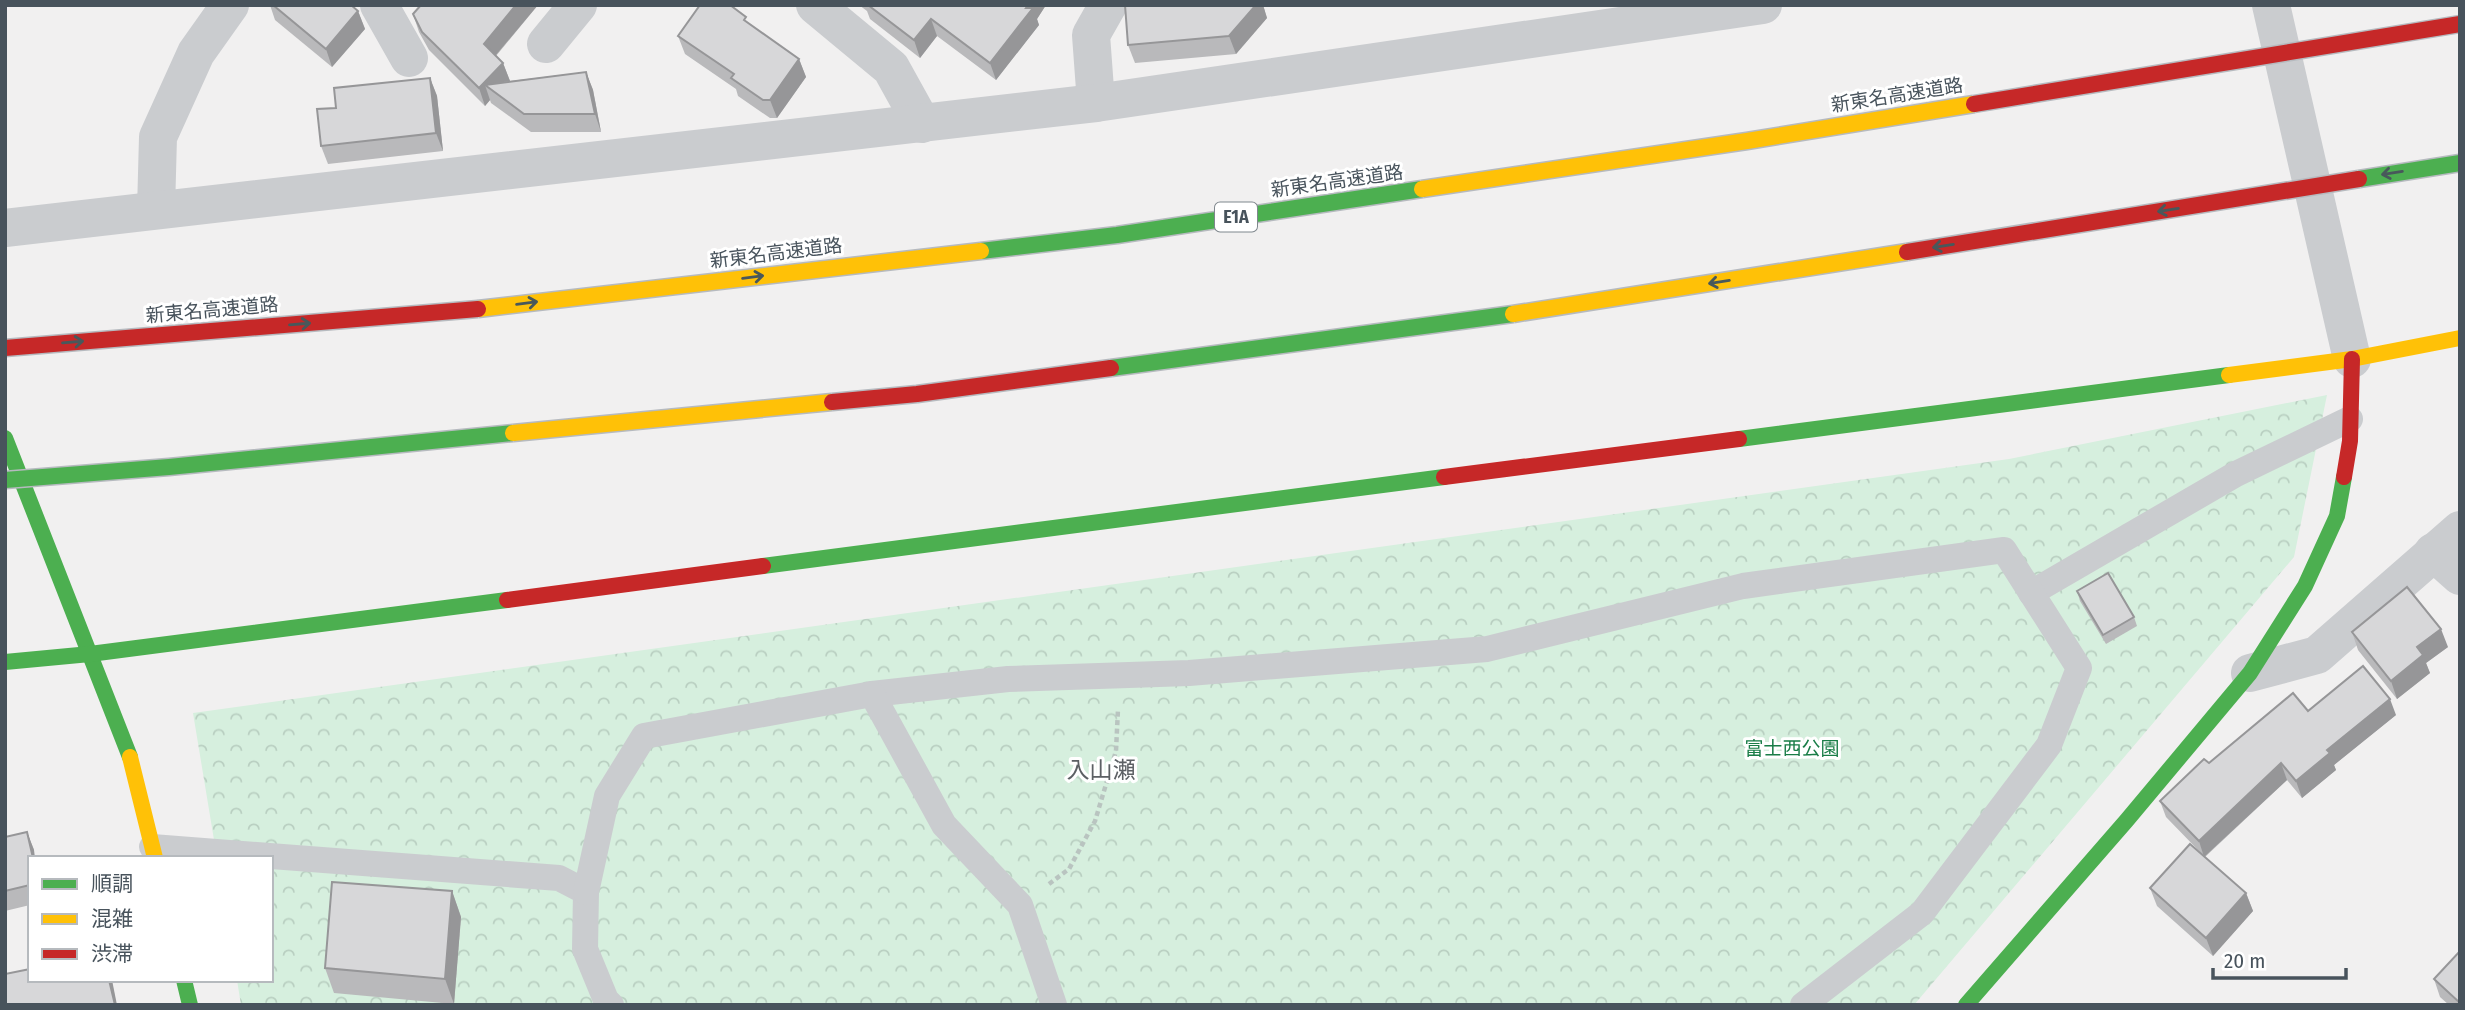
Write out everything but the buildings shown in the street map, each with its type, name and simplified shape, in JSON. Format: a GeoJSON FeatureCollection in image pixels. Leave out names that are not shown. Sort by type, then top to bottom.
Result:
{"type":"FeatureCollection","features":[{"type":"Feature","properties":{"kind":"main road","name":"新東名高速道路"},"geometry":{"type":"LineString","coordinates":[[5,348],[468,310],[1117,235],[1746,141],[2460,24]]}},
{"type":"Feature","properties":{"kind":"main road"},"geometry":{"type":"LineString","coordinates":[[5,480],[183,466],[917,394],[1572,306],[2460,163]]}},
{"type":"Feature","properties":{"kind":"main road"},"geometry":{"type":"LineString","coordinates":[[5,662],[90,654],[2352,359],[2460,338]]}},
{"type":"Feature","properties":{"kind":"main road"},"geometry":{"type":"LineString","coordinates":[[1966,1005],[2250,673],[2305,586],[2337,516],[2350,441],[2352,359]]}},
{"type":"Feature","properties":{"kind":"main road"},"geometry":{"type":"LineString","coordinates":[[5,439],[131,759],[153,852]]}},
{"type":"Feature","properties":{"kind":"main road"},"geometry":{"type":"LineString","coordinates":[[184,982],[190,1005]]}},
{"type":"Feature","properties":{"kind":"street"},"geometry":{"type":"LineString","coordinates":[[156,210],[159,137],[196,53],[230,5]]}},
{"type":"Feature","properties":{"kind":"street"},"geometry":{"type":"LineString","coordinates":[[379,5],[409,58]]}},
{"type":"Feature","properties":{"kind":"street"},"geometry":{"type":"LineString","coordinates":[[546,44],[578,5]]}},
{"type":"Feature","properties":{"kind":"street"},"geometry":{"type":"LineString","coordinates":[[815,5],[891,68],[922,124]]}},
{"type":"Feature","properties":{"kind":"street"},"geometry":{"type":"LineString","coordinates":[[1096,103],[1091,35],[1108,5]]}},
{"type":"Feature","properties":{"kind":"street"},"geometry":{"type":"LineString","coordinates":[[5,228],[1096,103],[1763,5]]}},
{"type":"Feature","properties":{"kind":"street"},"geometry":{"type":"LineString","coordinates":[[2271,5],[2352,359]]}},
{"type":"Feature","properties":{"kind":"street"},"geometry":{"type":"LineString","coordinates":[[2250,673],[2317,655],[2451,553]]}},
{"type":"Feature","properties":{"kind":"lane"},"geometry":{"type":"LineString","coordinates":[[2031,593],[2236,474],[2350,419]]}},
{"type":"Feature","properties":{"kind":"lane"},"geometry":{"type":"LineString","coordinates":[[611,1005],[606,1000],[585,949],[586,892],[607,796],[644,736],[872,694],[1008,679],[1189,673],[1487,649],[1743,586],[2004,550],[2079,668],[2049,745],[1922,913],[1803,1005]]}},
{"type":"Feature","properties":{"kind":"lane"},"geometry":{"type":"LineString","coordinates":[[872,694],[944,825],[1020,905],[1054,1005]]}},
{"type":"Feature","properties":{"kind":"lane"},"geometry":{"type":"LineString","coordinates":[[153,852],[215,856]]}},
{"type":"Feature","properties":{"kind":"lane"},"geometry":{"type":"LineString","coordinates":[[273,860],[559,878],[586,892]]}},
{"type":"Feature","properties":{"kind":"path"},"geometry":{"type":"LineString","coordinates":[[1020,905],[1069,869],[1095,821],[1116,751],[1119,675]]}},
{"type":"Feature","properties":{"kind":"green space","name":"富士西公園"},"geometry":{"type":"Polygon","coordinates":[[[2327,395],[2294,557],[1914,1005],[241,1005],[237,982],[273,982],[273,856],[217,856],[193,713],[2009,459],[2327,395]]]}},
{"type":"Feature","properties":{"kind":"traffic: fast"},"geometry":{"type":"LineString","coordinates":[[2359,179],[2460,163]]}},
{"type":"Feature","properties":{"kind":"traffic: fast"},"geometry":{"type":"LineString","coordinates":[[981,251],[1117,235],[1422,189]]}},
{"type":"Feature","properties":{"kind":"traffic: fast"},"geometry":{"type":"LineString","coordinates":[[1111,368],[1513,314]]}},
{"type":"Feature","properties":{"kind":"traffic: fast"},"geometry":{"type":"LineString","coordinates":[[1739,439],[2229,375]]}},
{"type":"Feature","properties":{"kind":"traffic: fast"},"geometry":{"type":"LineString","coordinates":[[5,480],[169,467],[513,433]]}},
{"type":"Feature","properties":{"kind":"traffic: fast"},"geometry":{"type":"LineString","coordinates":[[5,438],[130,757]]}},
{"type":"Feature","properties":{"kind":"traffic: fast"},"geometry":{"type":"LineString","coordinates":[[763,566],[1444,477]]}},
{"type":"Feature","properties":{"kind":"traffic: fast"},"geometry":{"type":"LineString","coordinates":[[1966,1005],[2250,673],[2305,586],[2337,516],[2344,477]]}},
{"type":"Feature","properties":{"kind":"traffic: fast"},"geometry":{"type":"LineString","coordinates":[[5,662],[90,654],[507,600]]}},
{"type":"Feature","properties":{"kind":"traffic: fast"},"geometry":{"type":"LineString","coordinates":[[184,982],[190,1005]]}},
{"type":"Feature","properties":{"kind":"traffic: slow"},"geometry":{"type":"LineString","coordinates":[[1422,189],[1974,104]]}},
{"type":"Feature","properties":{"kind":"traffic: slow"},"geometry":{"type":"LineString","coordinates":[[478,309],[981,251]]}},
{"type":"Feature","properties":{"kind":"traffic: slow"},"geometry":{"type":"LineString","coordinates":[[1513,314],[1907,252]]}},
{"type":"Feature","properties":{"kind":"traffic: slow"},"geometry":{"type":"LineString","coordinates":[[2229,375],[2352,359],[2460,338]]}},
{"type":"Feature","properties":{"kind":"traffic: slow"},"geometry":{"type":"LineString","coordinates":[[513,433],[832,402]]}},
{"type":"Feature","properties":{"kind":"traffic: slow"},"geometry":{"type":"LineString","coordinates":[[130,757],[155,856]]}},
{"type":"Feature","properties":{"kind":"traffic: jam"},"geometry":{"type":"LineString","coordinates":[[1974,104],[2460,24]]}},
{"type":"Feature","properties":{"kind":"traffic: jam"},"geometry":{"type":"LineString","coordinates":[[1907,252],[2359,179]]}},
{"type":"Feature","properties":{"kind":"traffic: jam"},"geometry":{"type":"LineString","coordinates":[[5,348],[478,309]]}},
{"type":"Feature","properties":{"kind":"traffic: jam"},"geometry":{"type":"LineString","coordinates":[[2344,477],[2350,441],[2352,359]]}},
{"type":"Feature","properties":{"kind":"traffic: jam"},"geometry":{"type":"LineString","coordinates":[[832,402],[917,394],[1111,368]]}},
{"type":"Feature","properties":{"kind":"traffic: jam"},"geometry":{"type":"LineString","coordinates":[[1444,477],[1739,439]]}},
{"type":"Feature","properties":{"kind":"traffic: jam"},"geometry":{"type":"LineString","coordinates":[[507,600],[763,566]]}},
{"type":"Feature","properties":{"kind":"district","name":"入山瀬"},"geometry":{"type":"Point","coordinates":[1101,770]}}]}
